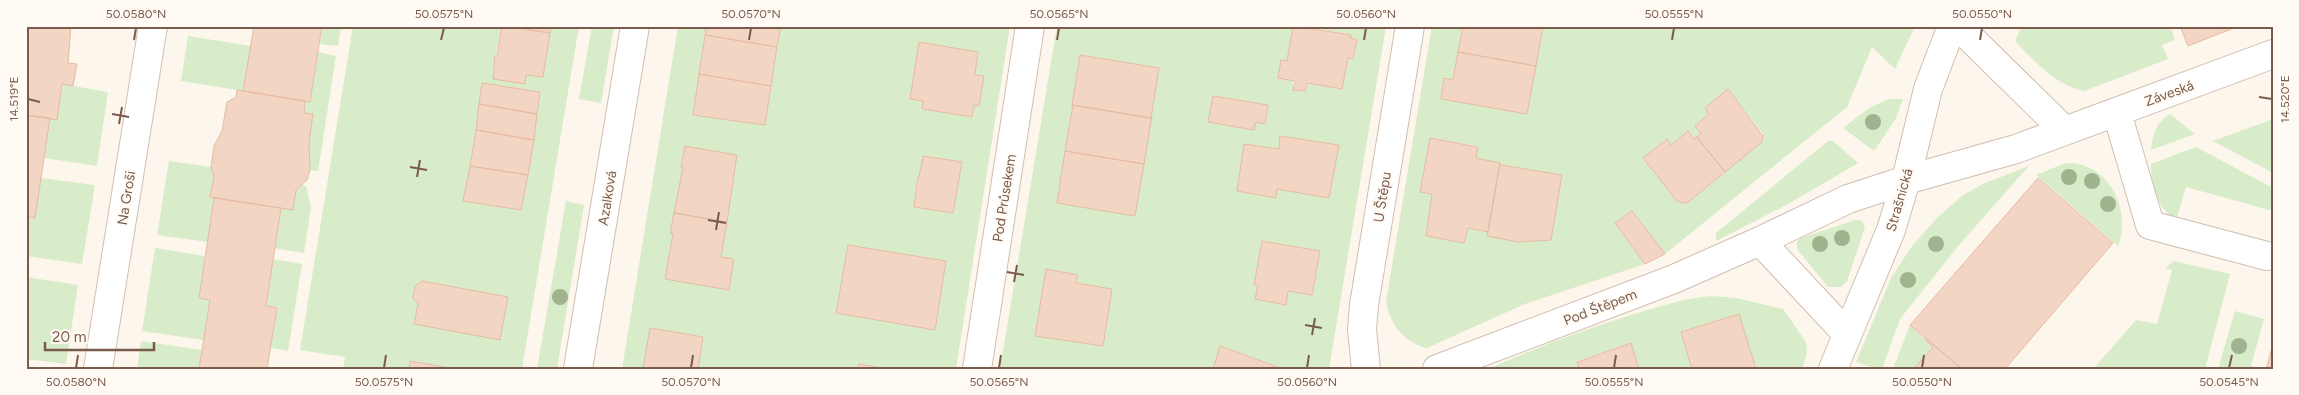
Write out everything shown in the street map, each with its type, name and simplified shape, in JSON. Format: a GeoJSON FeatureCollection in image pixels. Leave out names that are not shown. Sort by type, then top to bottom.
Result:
{"type":"FeatureCollection","features":[{"type":"Feature","properties":{"kind":"street","name":"Na Groši"},"geometry":{"type":"LineString","coordinates":[[98,369],[153,26]]}},
{"type":"Feature","properties":{"kind":"street","name":"Azalková"},"geometry":{"type":"LineString","coordinates":[[578,369],[635,26]]}},
{"type":"Feature","properties":{"kind":"street","name":"Pod Průsekem"},"geometry":{"type":"LineString","coordinates":[[977,369],[1030,26]]}},
{"type":"Feature","properties":{"kind":"street","name":"U Štěpu"},"geometry":{"type":"LineString","coordinates":[[1366,369],[1362,329],[1364,305],[1410,26]]}},
{"type":"Feature","properties":{"kind":"street","name":"Strašnická"},"geometry":{"type":"LineString","coordinates":[[1833,369],[1891,230],[1906,180],[1928,89],[1952,26]]}},
{"type":"Feature","properties":{"kind":"street"},"geometry":{"type":"LineString","coordinates":[[1958,26],[2064,130]]}},
{"type":"Feature","properties":{"kind":"street","name":"Záveská"},"geometry":{"type":"LineString","coordinates":[[1906,180],[2016,149],[2273,54]]}},
{"type":"Feature","properties":{"kind":"street"},"geometry":{"type":"LineString","coordinates":[[2117,113],[2150,225],[2267,256]]}},
{"type":"Feature","properties":{"kind":"street","name":"Pod Štěpem"},"geometry":{"type":"LineString","coordinates":[[1437,369],[1674,279],[1848,199],[1906,180]]}},
{"type":"Feature","properties":{"kind":"street"},"geometry":{"type":"LineString","coordinates":[[1760,241],[1847,334]]}},
{"type":"Feature","properties":{"kind":"green space"},"geometry":{"type":"Polygon","coordinates":[[[322,26],[341,26],[338,46],[320,44],[322,26]]]}},
{"type":"Feature","properties":{"kind":"green space"},"geometry":{"type":"Polygon","coordinates":[[[353,26],[502,26],[493,69],[525,83],[526,75],[543,77],[551,26],[579,26],[522,369],[455,369],[410,361],[409,369],[343,369],[345,357],[300,350],[353,26]],[[483,83],[464,201],[521,210],[540,92],[483,83]],[[422,281],[413,298],[418,304],[414,324],[500,339],[507,297],[422,281]]]}},
{"type":"Feature","properties":{"kind":"green space"},"geometry":{"type":"Polygon","coordinates":[[[592,26],[614,26],[601,103],[579,99],[592,26]]]}},
{"type":"Feature","properties":{"kind":"green space"},"geometry":{"type":"Polygon","coordinates":[[[678,26],[706,26],[693,115],[765,125],[781,26],[1010,26],[956,369],[889,369],[859,364],[858,369],[698,369],[703,337],[651,328],[643,369],[622,369],[678,26]],[[919,43],[910,99],[923,101],[922,109],[972,117],[974,105],[979,106],[984,77],[975,75],[978,52],[919,43]],[[685,147],[681,166],[683,167],[671,227],[673,234],[665,279],[729,290],[734,260],[721,257],[737,155],[685,147]],[[923,156],[919,177],[917,177],[914,207],[953,213],[962,162],[923,156]],[[848,245],[836,313],[935,330],[946,261],[848,245]]]}},
{"type":"Feature","properties":{"kind":"green space"},"geometry":{"type":"Polygon","coordinates":[[[1057,26],[1293,26],[1293,90],[1305,91],[1307,83],[1342,89],[1348,58],[1354,59],[1357,40],[1350,38],[1351,35],[1302,26],[1386,26],[1329,369],[1283,369],[1221,346],[1213,369],[1000,369],[1057,26]],[[1080,55],[1072,105],[1151,118],[1159,68],[1080,55]],[[1213,96],[1209,122],[1254,130],[1256,122],[1265,123],[1268,105],[1213,96]],[[1281,136],[1279,149],[1244,144],[1237,191],[1275,197],[1277,189],[1329,198],[1339,145],[1281,136]],[[1262,241],[1254,285],[1258,285],[1255,299],[1285,305],[1288,291],[1312,295],[1320,251],[1262,241]],[[1046,270],[1035,336],[1103,346],[1112,289],[1077,283],[1078,275],[1046,270]]]}},
{"type":"Feature","properties":{"kind":"green space"},"geometry":{"type":"Polygon","coordinates":[[[1432,26],[1463,26],[1453,80],[1444,78],[1441,99],[1527,114],[1543,26],[1818,26],[1821,28],[1822,26],[1915,26],[1895,69],[1872,47],[1847,107],[1665,254],[1632,211],[1615,223],[1645,264],[1525,304],[1427,348],[1412,342],[1400,332],[1391,318],[1386,302],[1432,26]],[[1728,89],[1705,108],[1709,114],[1695,126],[1701,133],[1694,139],[1688,131],[1671,145],[1666,139],[1643,158],[1679,202],[1687,203],[1762,141],[1763,134],[1728,89]],[[1430,138],[1420,192],[1432,194],[1426,236],[1464,243],[1468,228],[1488,232],[1517,242],[1551,240],[1562,175],[1502,165],[1502,163],[1476,158],[1478,146],[1430,138]]]}},
{"type":"Feature","properties":{"kind":"green space"},"geometry":{"type":"Polygon","coordinates":[[[2022,26],[2170,26],[2175,40],[2162,45],[2168,59],[2084,91],[2064,84],[2055,78],[2015,41],[2022,26]]]}},
{"type":"Feature","properties":{"kind":"green space"},"geometry":{"type":"Polygon","coordinates":[[[188,36],[251,46],[243,91],[181,81],[188,36]]]}},
{"type":"Feature","properties":{"kind":"green space"},"geometry":{"type":"Polygon","coordinates":[[[318,52],[336,56],[318,171],[310,170],[309,143],[313,114],[304,113],[305,101],[310,102],[318,52]]]}},
{"type":"Feature","properties":{"kind":"green space"},"geometry":{"type":"Polygon","coordinates":[[[62,84],[108,92],[97,166],[44,158],[50,118],[57,119],[62,84]]]}},
{"type":"Feature","properties":{"kind":"green space"},"geometry":{"type":"Polygon","coordinates":[[[1889,99],[1903,99],[1895,120],[1874,151],[1843,128],[1869,108],[1889,99]]]}},
{"type":"Feature","properties":{"kind":"green space"},"geometry":{"type":"Polygon","coordinates":[[[2170,114],[2195,134],[2151,150],[2158,125],[2170,114]]]}},
{"type":"Feature","properties":{"kind":"green space"},"geometry":{"type":"Polygon","coordinates":[[[2273,119],[2273,173],[2213,141],[2273,119]]]}},
{"type":"Feature","properties":{"kind":"green space"},"geometry":{"type":"Polygon","coordinates":[[[1828,141],[1833,141],[1858,163],[1790,203],[1716,241],[1716,233],[1828,141]]]}},
{"type":"Feature","properties":{"kind":"green space"},"geometry":{"type":"Polygon","coordinates":[[[2196,147],[2273,188],[2273,211],[2186,187],[2176,221],[2164,209],[2156,196],[2152,181],[2151,164],[2196,147]]]}},
{"type":"Feature","properties":{"kind":"green space"},"geometry":{"type":"Polygon","coordinates":[[[169,161],[211,167],[214,177],[210,197],[214,198],[208,242],[157,235],[169,161]]]}},
{"type":"Feature","properties":{"kind":"green space"},"geometry":{"type":"Polygon","coordinates":[[[2070,163],[2084,166],[2096,172],[2114,192],[2120,205],[2122,219],[2122,232],[2118,246],[2036,175],[2070,163]]]}},
{"type":"Feature","properties":{"kind":"green space"},"geometry":{"type":"Polygon","coordinates":[[[2029,166],[1959,245],[1900,319],[1882,369],[1875,369],[1856,362],[1891,278],[1912,246],[1937,218],[1963,195],[1985,183],[2029,166]]]}},
{"type":"Feature","properties":{"kind":"green space"},"geometry":{"type":"Polygon","coordinates":[[[41,178],[95,185],[82,264],[26,256],[26,217],[41,178]]]}},
{"type":"Feature","properties":{"kind":"green space"},"geometry":{"type":"Polygon","coordinates":[[[302,185],[306,186],[311,207],[304,253],[274,248],[281,208],[293,210],[296,190],[302,185]]]}},
{"type":"Feature","properties":{"kind":"green space"},"geometry":{"type":"Polygon","coordinates":[[[566,201],[584,205],[557,369],[537,369],[566,201]]]}},
{"type":"Feature","properties":{"kind":"green space"},"geometry":{"type":"Polygon","coordinates":[[[1855,220],[1862,221],[1865,227],[1847,281],[1841,287],[1828,287],[1797,249],[1797,242],[1801,238],[1855,220]]]}},
{"type":"Feature","properties":{"kind":"green space"},"geometry":{"type":"Polygon","coordinates":[[[155,248],[205,256],[199,298],[210,300],[204,340],[142,331],[155,248]]]}},
{"type":"Feature","properties":{"kind":"green space"},"geometry":{"type":"Polygon","coordinates":[[[273,259],[302,264],[288,351],[271,348],[277,308],[266,306],[273,259]]]}},
{"type":"Feature","properties":{"kind":"green space"},"geometry":{"type":"Polygon","coordinates":[[[2174,261],[2230,274],[2205,369],[2067,369],[2095,367],[2136,320],[2157,324],[2172,270],[2165,268],[2174,261]]]}},
{"type":"Feature","properties":{"kind":"green space"},"geometry":{"type":"Polygon","coordinates":[[[26,277],[78,285],[66,364],[26,359],[26,277]]]}},
{"type":"Feature","properties":{"kind":"green space"},"geometry":{"type":"Polygon","coordinates":[[[1712,296],[1736,298],[1783,309],[1806,342],[1807,353],[1802,369],[1756,369],[1738,314],[1681,332],[1692,369],[1639,369],[1630,343],[1577,361],[1579,369],[1488,369],[1559,340],[1613,321],[1671,303],[1712,296]]]}},
{"type":"Feature","properties":{"kind":"green space"},"geometry":{"type":"Polygon","coordinates":[[[2235,311],[2264,319],[2251,366],[2262,369],[2218,369],[2235,311]]]}},
{"type":"Feature","properties":{"kind":"green space"},"geometry":{"type":"Polygon","coordinates":[[[1910,325],[1933,347],[1914,369],[1893,369],[1910,325]]]}},
{"type":"Feature","properties":{"kind":"green space"},"geometry":{"type":"Polygon","coordinates":[[[141,341],[202,350],[199,369],[137,369],[141,341]]]}},
{"type":"Feature","properties":{"kind":"building"},"geometry":{"type":"Polygon","coordinates":[[[26,26],[71,26],[68,63],[77,64],[73,86],[62,84],[57,120],[26,115],[26,26]]]}},
{"type":"Feature","properties":{"kind":"building"},"geometry":{"type":"Polygon","coordinates":[[[254,26],[322,26],[310,102],[243,91],[254,26]]]}},
{"type":"Feature","properties":{"kind":"building"},"geometry":{"type":"Polygon","coordinates":[[[502,26],[550,33],[543,77],[526,75],[525,84],[493,79],[495,56],[497,56],[502,26]]]}},
{"type":"Feature","properties":{"kind":"building"},"geometry":{"type":"Polygon","coordinates":[[[509,26],[551,26],[550,33],[509,26]]]}},
{"type":"Feature","properties":{"kind":"building"},"geometry":{"type":"Polygon","coordinates":[[[706,26],[781,26],[777,47],[705,35],[706,26]]]}},
{"type":"Feature","properties":{"kind":"building"},"geometry":{"type":"Polygon","coordinates":[[[1293,26],[1351,35],[1350,38],[1357,40],[1353,59],[1348,58],[1342,89],[1307,83],[1305,91],[1293,90],[1295,81],[1278,78],[1281,60],[1287,61],[1293,26]]]}},
{"type":"Feature","properties":{"kind":"building"},"geometry":{"type":"Polygon","coordinates":[[[1463,26],[1543,26],[1536,66],[1458,52],[1463,26]]]}},
{"type":"Feature","properties":{"kind":"building"},"geometry":{"type":"Polygon","coordinates":[[[2180,26],[2239,26],[2188,46],[2180,26]]]}},
{"type":"Feature","properties":{"kind":"building"},"geometry":{"type":"Polygon","coordinates":[[[705,35],[777,47],[771,86],[699,74],[705,35]]]}},
{"type":"Feature","properties":{"kind":"building"},"geometry":{"type":"Polygon","coordinates":[[[919,42],[978,52],[975,75],[984,76],[979,106],[974,105],[972,117],[922,109],[923,101],[910,99],[919,42]]]}},
{"type":"Feature","properties":{"kind":"building"},"geometry":{"type":"Polygon","coordinates":[[[1458,52],[1536,66],[1527,114],[1441,99],[1444,78],[1453,80],[1458,52]]]}},
{"type":"Feature","properties":{"kind":"building"},"geometry":{"type":"Polygon","coordinates":[[[1080,55],[1159,68],[1151,118],[1072,105],[1080,55]]]}},
{"type":"Feature","properties":{"kind":"building"},"geometry":{"type":"Polygon","coordinates":[[[699,74],[771,86],[765,125],[693,115],[699,74]]]}},
{"type":"Feature","properties":{"kind":"building"},"geometry":{"type":"Polygon","coordinates":[[[482,83],[540,92],[537,114],[479,104],[482,83]]]}},
{"type":"Feature","properties":{"kind":"building"},"geometry":{"type":"Polygon","coordinates":[[[1728,89],[1763,136],[1761,143],[1725,172],[1697,137],[1701,133],[1695,126],[1709,114],[1705,108],[1728,89]]]}},
{"type":"Feature","properties":{"kind":"building"},"geometry":{"type":"Polygon","coordinates":[[[237,90],[305,101],[304,113],[313,114],[309,143],[310,170],[307,180],[296,190],[293,210],[210,197],[214,177],[211,167],[214,146],[222,131],[227,102],[236,97],[237,90]]]}},
{"type":"Feature","properties":{"kind":"building"},"geometry":{"type":"Polygon","coordinates":[[[1213,96],[1268,105],[1265,124],[1256,122],[1254,130],[1208,122],[1213,96]]]}},
{"type":"Feature","properties":{"kind":"building"},"geometry":{"type":"Polygon","coordinates":[[[479,104],[537,114],[534,140],[476,130],[479,104]]]}},
{"type":"Feature","properties":{"kind":"building"},"geometry":{"type":"Polygon","coordinates":[[[1073,105],[1151,118],[1152,115],[1144,164],[1065,151],[1073,105]]]}},
{"type":"Feature","properties":{"kind":"building"},"geometry":{"type":"Polygon","coordinates":[[[26,115],[50,118],[35,218],[26,217],[26,115]]]}},
{"type":"Feature","properties":{"kind":"building"},"geometry":{"type":"Polygon","coordinates":[[[476,130],[534,140],[528,175],[470,166],[476,130]]]}},
{"type":"Feature","properties":{"kind":"building"},"geometry":{"type":"Polygon","coordinates":[[[1688,131],[1694,139],[1697,137],[1725,172],[1687,203],[1683,203],[1677,201],[1643,158],[1667,139],[1671,145],[1688,131]]]}},
{"type":"Feature","properties":{"kind":"building"},"geometry":{"type":"Polygon","coordinates":[[[1280,136],[1339,145],[1329,198],[1277,189],[1276,198],[1237,191],[1244,144],[1279,149],[1280,136]]]}},
{"type":"Feature","properties":{"kind":"building"},"geometry":{"type":"Polygon","coordinates":[[[1430,138],[1478,147],[1476,158],[1500,163],[1488,232],[1468,228],[1464,243],[1426,236],[1432,194],[1420,192],[1430,138]]]}},
{"type":"Feature","properties":{"kind":"building"},"geometry":{"type":"Polygon","coordinates":[[[685,146],[737,155],[727,222],[674,213],[685,146]]]}},
{"type":"Feature","properties":{"kind":"building"},"geometry":{"type":"Polygon","coordinates":[[[1065,151],[1144,164],[1135,216],[1057,203],[1065,151]]]}},
{"type":"Feature","properties":{"kind":"building"},"geometry":{"type":"Polygon","coordinates":[[[923,156],[962,162],[953,213],[914,207],[923,156]]]}},
{"type":"Feature","properties":{"kind":"building"},"geometry":{"type":"Polygon","coordinates":[[[1500,163],[1502,165],[1562,175],[1551,240],[1518,242],[1487,236],[1500,163]]]}},
{"type":"Feature","properties":{"kind":"building"},"geometry":{"type":"Polygon","coordinates":[[[470,166],[528,175],[521,210],[463,201],[470,166]]]}},
{"type":"Feature","properties":{"kind":"building"},"geometry":{"type":"Polygon","coordinates":[[[2038,178],[2113,243],[2005,369],[1962,369],[1910,325],[2038,178]]]}},
{"type":"Feature","properties":{"kind":"building"},"geometry":{"type":"Polygon","coordinates":[[[214,198],[281,208],[266,306],[277,308],[267,369],[199,369],[210,300],[199,298],[214,198]]]}},
{"type":"Feature","properties":{"kind":"building"},"geometry":{"type":"Polygon","coordinates":[[[1632,211],[1665,254],[1645,264],[1615,223],[1632,211]]]}},
{"type":"Feature","properties":{"kind":"building"},"geometry":{"type":"Polygon","coordinates":[[[674,213],[727,222],[721,257],[734,259],[729,290],[665,279],[673,234],[671,234],[671,228],[674,213]]]}},
{"type":"Feature","properties":{"kind":"building"},"geometry":{"type":"Polygon","coordinates":[[[1262,241],[1320,251],[1312,295],[1288,291],[1286,305],[1255,299],[1258,285],[1254,285],[1262,241]]]}},
{"type":"Feature","properties":{"kind":"building"},"geometry":{"type":"Polygon","coordinates":[[[848,245],[946,261],[935,330],[836,313],[848,245]]]}},
{"type":"Feature","properties":{"kind":"building"},"geometry":{"type":"Polygon","coordinates":[[[1046,269],[1078,275],[1076,283],[1112,289],[1103,346],[1035,336],[1046,269]]]}},
{"type":"Feature","properties":{"kind":"building"},"geometry":{"type":"Polygon","coordinates":[[[422,281],[508,297],[500,340],[414,324],[418,304],[413,298],[415,286],[422,281]]]}},
{"type":"Feature","properties":{"kind":"building"},"geometry":{"type":"Polygon","coordinates":[[[1739,314],[1756,369],[1692,369],[1681,332],[1739,314]]]}},
{"type":"Feature","properties":{"kind":"building"},"geometry":{"type":"Polygon","coordinates":[[[650,328],[703,337],[698,369],[643,369],[650,328]]]}},
{"type":"Feature","properties":{"kind":"building"},"geometry":{"type":"Polygon","coordinates":[[[1927,339],[1962,369],[1914,369],[1933,347],[1925,340],[1927,339]]]}},
{"type":"Feature","properties":{"kind":"building"},"geometry":{"type":"Polygon","coordinates":[[[1631,343],[1639,369],[1579,369],[1577,362],[1631,343]]]}},
{"type":"Feature","properties":{"kind":"building"},"geometry":{"type":"Polygon","coordinates":[[[2273,344],[2273,369],[2266,369],[2273,344]]]}},
{"type":"Feature","properties":{"kind":"building"},"geometry":{"type":"Polygon","coordinates":[[[1220,346],[1283,369],[1213,369],[1220,346]]]}},
{"type":"Feature","properties":{"kind":"building"},"geometry":{"type":"Polygon","coordinates":[[[410,361],[455,369],[409,369],[410,361]]]}},
{"type":"Feature","properties":{"kind":"building"},"geometry":{"type":"Polygon","coordinates":[[[859,364],[889,369],[858,369],[859,364]]]}}]}
